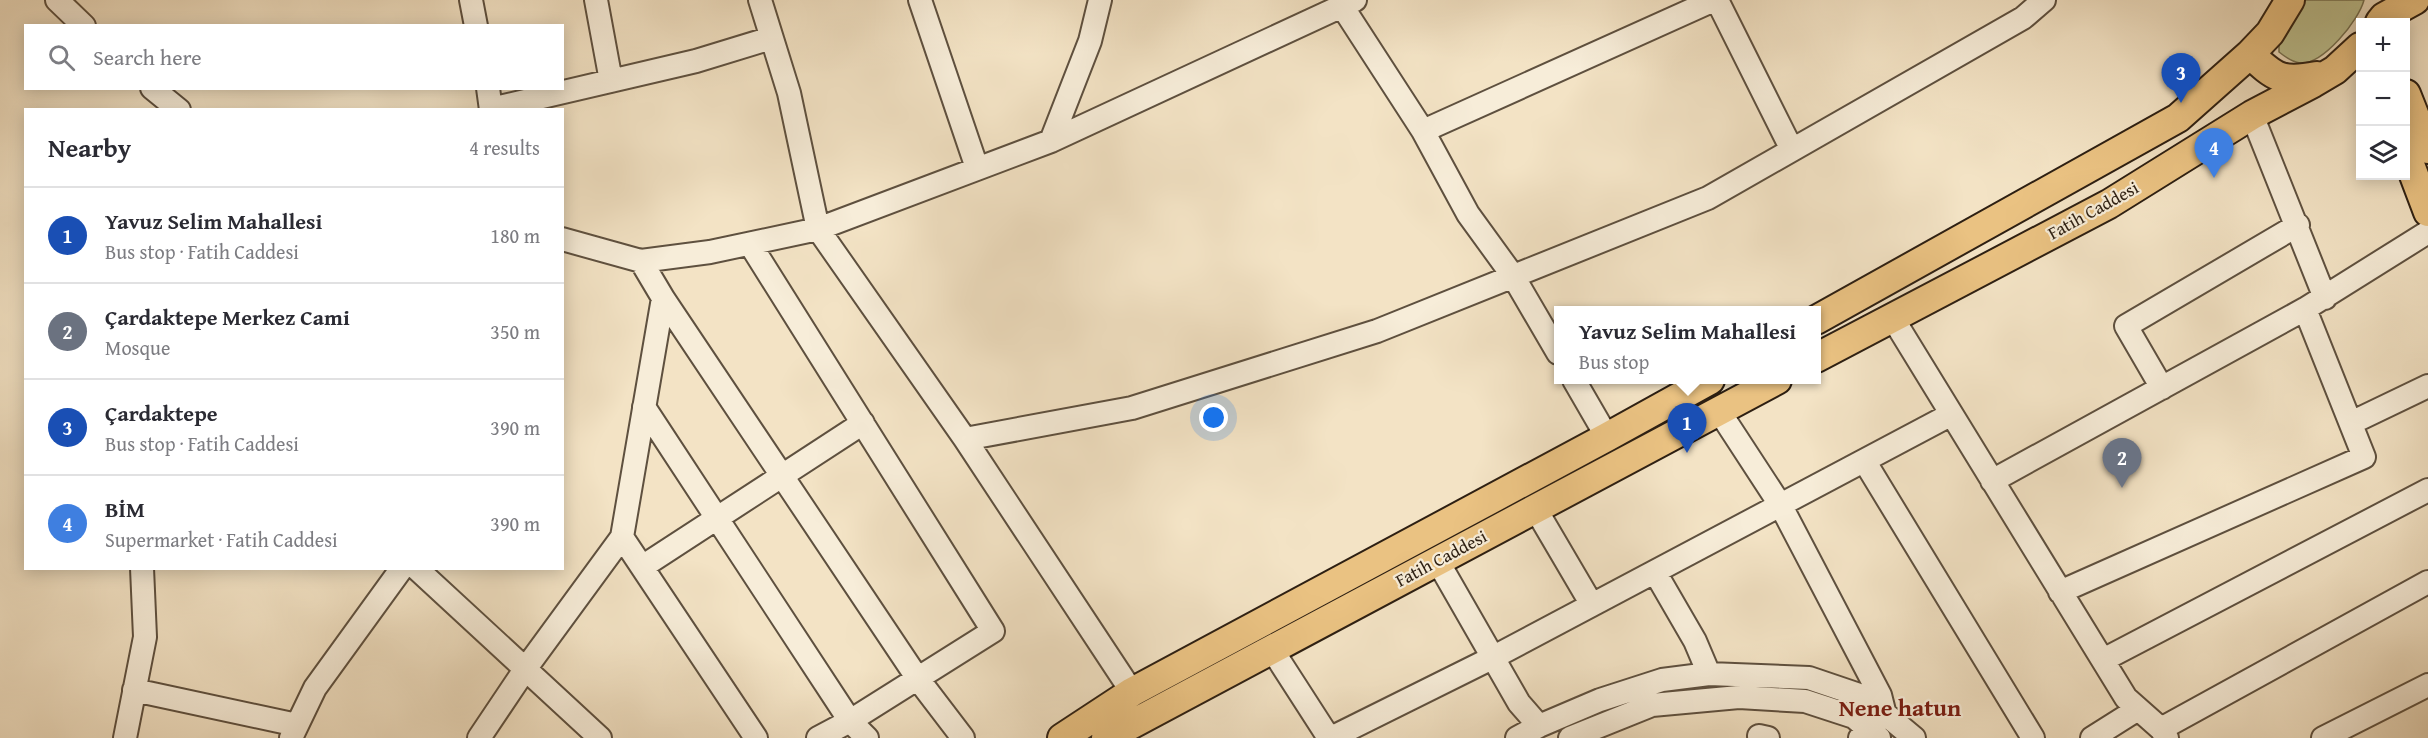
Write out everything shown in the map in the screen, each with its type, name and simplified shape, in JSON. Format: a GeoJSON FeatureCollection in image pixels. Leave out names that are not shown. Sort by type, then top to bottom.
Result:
{"type":"FeatureCollection","features":[{"type":"Feature","properties":{"kind":"main road"},"geometry":{"type":"LineString","coordinates":[[1821,317],[2178,118],[2250,54],[2270,33],[2290,0]]}},
{"type":"Feature","properties":{"kind":"main road"},"geometry":{"type":"LineString","coordinates":[[2384,15],[2415,0]]}},
{"type":"Feature","properties":{"kind":"main road"},"geometry":{"type":"LineString","coordinates":[[2250,54],[2271,74],[2291,80],[2348,67]]}},
{"type":"Feature","properties":{"kind":"main road","name":"Fatih Caddesi"},"geometry":{"type":"LineString","coordinates":[[1821,355],[2109,204],[2252,116],[2348,67]]}},
{"type":"Feature","properties":{"kind":"main road"},"geometry":{"type":"LineString","coordinates":[[2410,104],[2428,149]]}},
{"type":"Feature","properties":{"kind":"main road"},"geometry":{"type":"LineString","coordinates":[[2410,165],[2428,212]]}},
{"type":"Feature","properties":{"kind":"main road","name":"Fatih Caddesi"},"geometry":{"type":"LineString","coordinates":[[1062,738],[1132,692],[1703,384]]}},
{"type":"Feature","properties":{"kind":"main road","name":"Fatih Caddesi"},"geometry":{"type":"LineString","coordinates":[[1106,738],[1137,731],[1271,648],[1770,384]]}},
{"type":"Feature","properties":{"kind":"street"},"geometry":{"type":"LineString","coordinates":[[57,0],[82,24]]}},
{"type":"Feature","properties":{"kind":"street"},"geometry":{"type":"LineString","coordinates":[[471,0],[476,24]]}},
{"type":"Feature","properties":{"kind":"street"},"geometry":{"type":"LineString","coordinates":[[596,0],[611,81]]}},
{"type":"Feature","properties":{"kind":"street"},"geometry":{"type":"LineString","coordinates":[[760,0],[789,93],[818,229],[964,439],[1132,692]]}},
{"type":"Feature","properties":{"kind":"street"},"geometry":{"type":"LineString","coordinates":[[920,0],[977,168]]}},
{"type":"Feature","properties":{"kind":"street"},"geometry":{"type":"LineString","coordinates":[[1051,141],[1090,41],[1100,0]]}},
{"type":"Feature","properties":{"kind":"street"},"geometry":{"type":"LineString","coordinates":[[1423,131],[1715,0],[1792,150]]}},
{"type":"Feature","properties":{"kind":"street"},"geometry":{"type":"LineString","coordinates":[[964,439],[1132,408],[1377,331],[1708,198],[2023,18],[2044,0]]}},
{"type":"Feature","properties":{"kind":"street"},"geometry":{"type":"LineString","coordinates":[[564,240],[640,261],[750,244],[818,229],[1051,141],[1346,2],[1423,131],[1468,214],[1513,276],[1554,346]]}},
{"type":"Feature","properties":{"kind":"street"},"geometry":{"type":"LineString","coordinates":[[495,108],[696,61],[771,38]]}},
{"type":"Feature","properties":{"kind":"street"},"geometry":{"type":"LineString","coordinates":[[154,90],[177,108]]}},
{"type":"Feature","properties":{"kind":"street"},"geometry":{"type":"LineString","coordinates":[[488,90],[491,108]]}},
{"type":"Feature","properties":{"kind":"street"},"geometry":{"type":"LineString","coordinates":[[2252,116],[2298,225],[2325,298]]}},
{"type":"Feature","properties":{"kind":"street"},"geometry":{"type":"LineString","coordinates":[[2162,388],[2126,326],[2298,225]]}},
{"type":"Feature","properties":{"kind":"street"},"geometry":{"type":"LineString","coordinates":[[1992,481],[2325,298],[2428,232]]}},
{"type":"Feature","properties":{"kind":"street"},"geometry":{"type":"LineString","coordinates":[[750,244],[993,631],[850,721],[818,738]]}},
{"type":"Feature","properties":{"kind":"street"},"geometry":{"type":"LineString","coordinates":[[640,261],[918,679],[963,738]]}},
{"type":"Feature","properties":{"kind":"street"},"geometry":{"type":"LineString","coordinates":[[479,738],[526,668],[622,537],[663,298]]}},
{"type":"Feature","properties":{"kind":"street"},"geometry":{"type":"LineString","coordinates":[[2060,592],[2364,457],[2305,309]]}},
{"type":"Feature","properties":{"kind":"street"},"geometry":{"type":"LineString","coordinates":[[1892,317],[1950,415],[2126,698],[2164,733],[2428,582]]}},
{"type":"Feature","properties":{"kind":"street"},"geometry":{"type":"LineString","coordinates":[[1576,384],[1607,437]]}},
{"type":"Feature","properties":{"kind":"street"},"geometry":{"type":"LineString","coordinates":[[2351,423],[2428,386]]}},
{"type":"Feature","properties":{"kind":"street"},"geometry":{"type":"LineString","coordinates":[[644,407],[850,721],[867,738]]}},
{"type":"Feature","properties":{"kind":"street"},"geometry":{"type":"LineString","coordinates":[[1571,712],[1574,736],[1652,705],[1739,697],[1804,701],[1854,717],[1870,736],[1884,711],[1880,695],[1781,506],[1719,411]]}},
{"type":"Feature","properties":{"kind":"street"},"geometry":{"type":"LineString","coordinates":[[1271,648],[1330,738],[1492,658],[1950,415]]}},
{"type":"Feature","properties":{"kind":"street"},"geometry":{"type":"LineString","coordinates":[[642,567],[863,423]]}},
{"type":"Feature","properties":{"kind":"street"},"geometry":{"type":"LineString","coordinates":[[1865,462],[2033,738]]}},
{"type":"Feature","properties":{"kind":"street"},"geometry":{"type":"LineString","coordinates":[[2103,660],[2428,490]]}},
{"type":"Feature","properties":{"kind":"street"},"geometry":{"type":"LineString","coordinates":[[1535,508],[1592,605]]}},
{"type":"Feature","properties":{"kind":"street"},"geometry":{"type":"LineString","coordinates":[[622,537],[751,736]]}},
{"type":"Feature","properties":{"kind":"street"},"geometry":{"type":"LineString","coordinates":[[1437,560],[1519,703],[1539,726]]}},
{"type":"Feature","properties":{"kind":"street"},"geometry":{"type":"LineString","coordinates":[[125,738],[145,637],[142,570]]}},
{"type":"Feature","properties":{"kind":"street"},"geometry":{"type":"LineString","coordinates":[[134,690],[294,732],[315,688],[401,570]]}},
{"type":"Feature","properties":{"kind":"street"},"geometry":{"type":"LineString","coordinates":[[418,570],[600,738]]}},
{"type":"Feature","properties":{"kind":"street"},"geometry":{"type":"LineString","coordinates":[[1655,572],[1695,641],[1709,674]]}},
{"type":"Feature","properties":{"kind":"street"},"geometry":{"type":"LineString","coordinates":[[1517,738],[1600,700],[1662,680],[1709,674],[1809,678],[1865,697],[1914,738]]}},
{"type":"Feature","properties":{"kind":"street"},"geometry":{"type":"LineString","coordinates":[[2323,738],[2428,685]]}},
{"type":"Feature","properties":{"kind":"street"},"geometry":{"type":"LineString","coordinates":[[2092,738],[2138,709]]}},
{"type":"Feature","properties":{"kind":"green space"},"geometry":{"type":"Polygon","coordinates":[[[2304,0],[2364,0],[2355,19],[2339,40],[2319,57],[2300,63],[2279,52],[2279,41],[2304,0]]]}},
{"type":"Feature","properties":{"kind":"place","name":"Çardaktepe"},"geometry":{"type":"Point","coordinates":[2181,103]}},
{"type":"Feature","properties":{"kind":"place","name":"BİM"},"geometry":{"type":"Point","coordinates":[2214,178]}},
{"type":"Feature","properties":{"kind":"place","name":"Yavuz Selim Mahallesi"},"geometry":{"type":"Point","coordinates":[1687,453]}},
{"type":"Feature","properties":{"kind":"place","name":"Çardaktepe Merkez Cami"},"geometry":{"type":"Point","coordinates":[2122,488]}},
{"type":"Feature","properties":{"kind":"district","name":"Nene hatun"},"geometry":{"type":"Point","coordinates":[1900,707]}}]}
